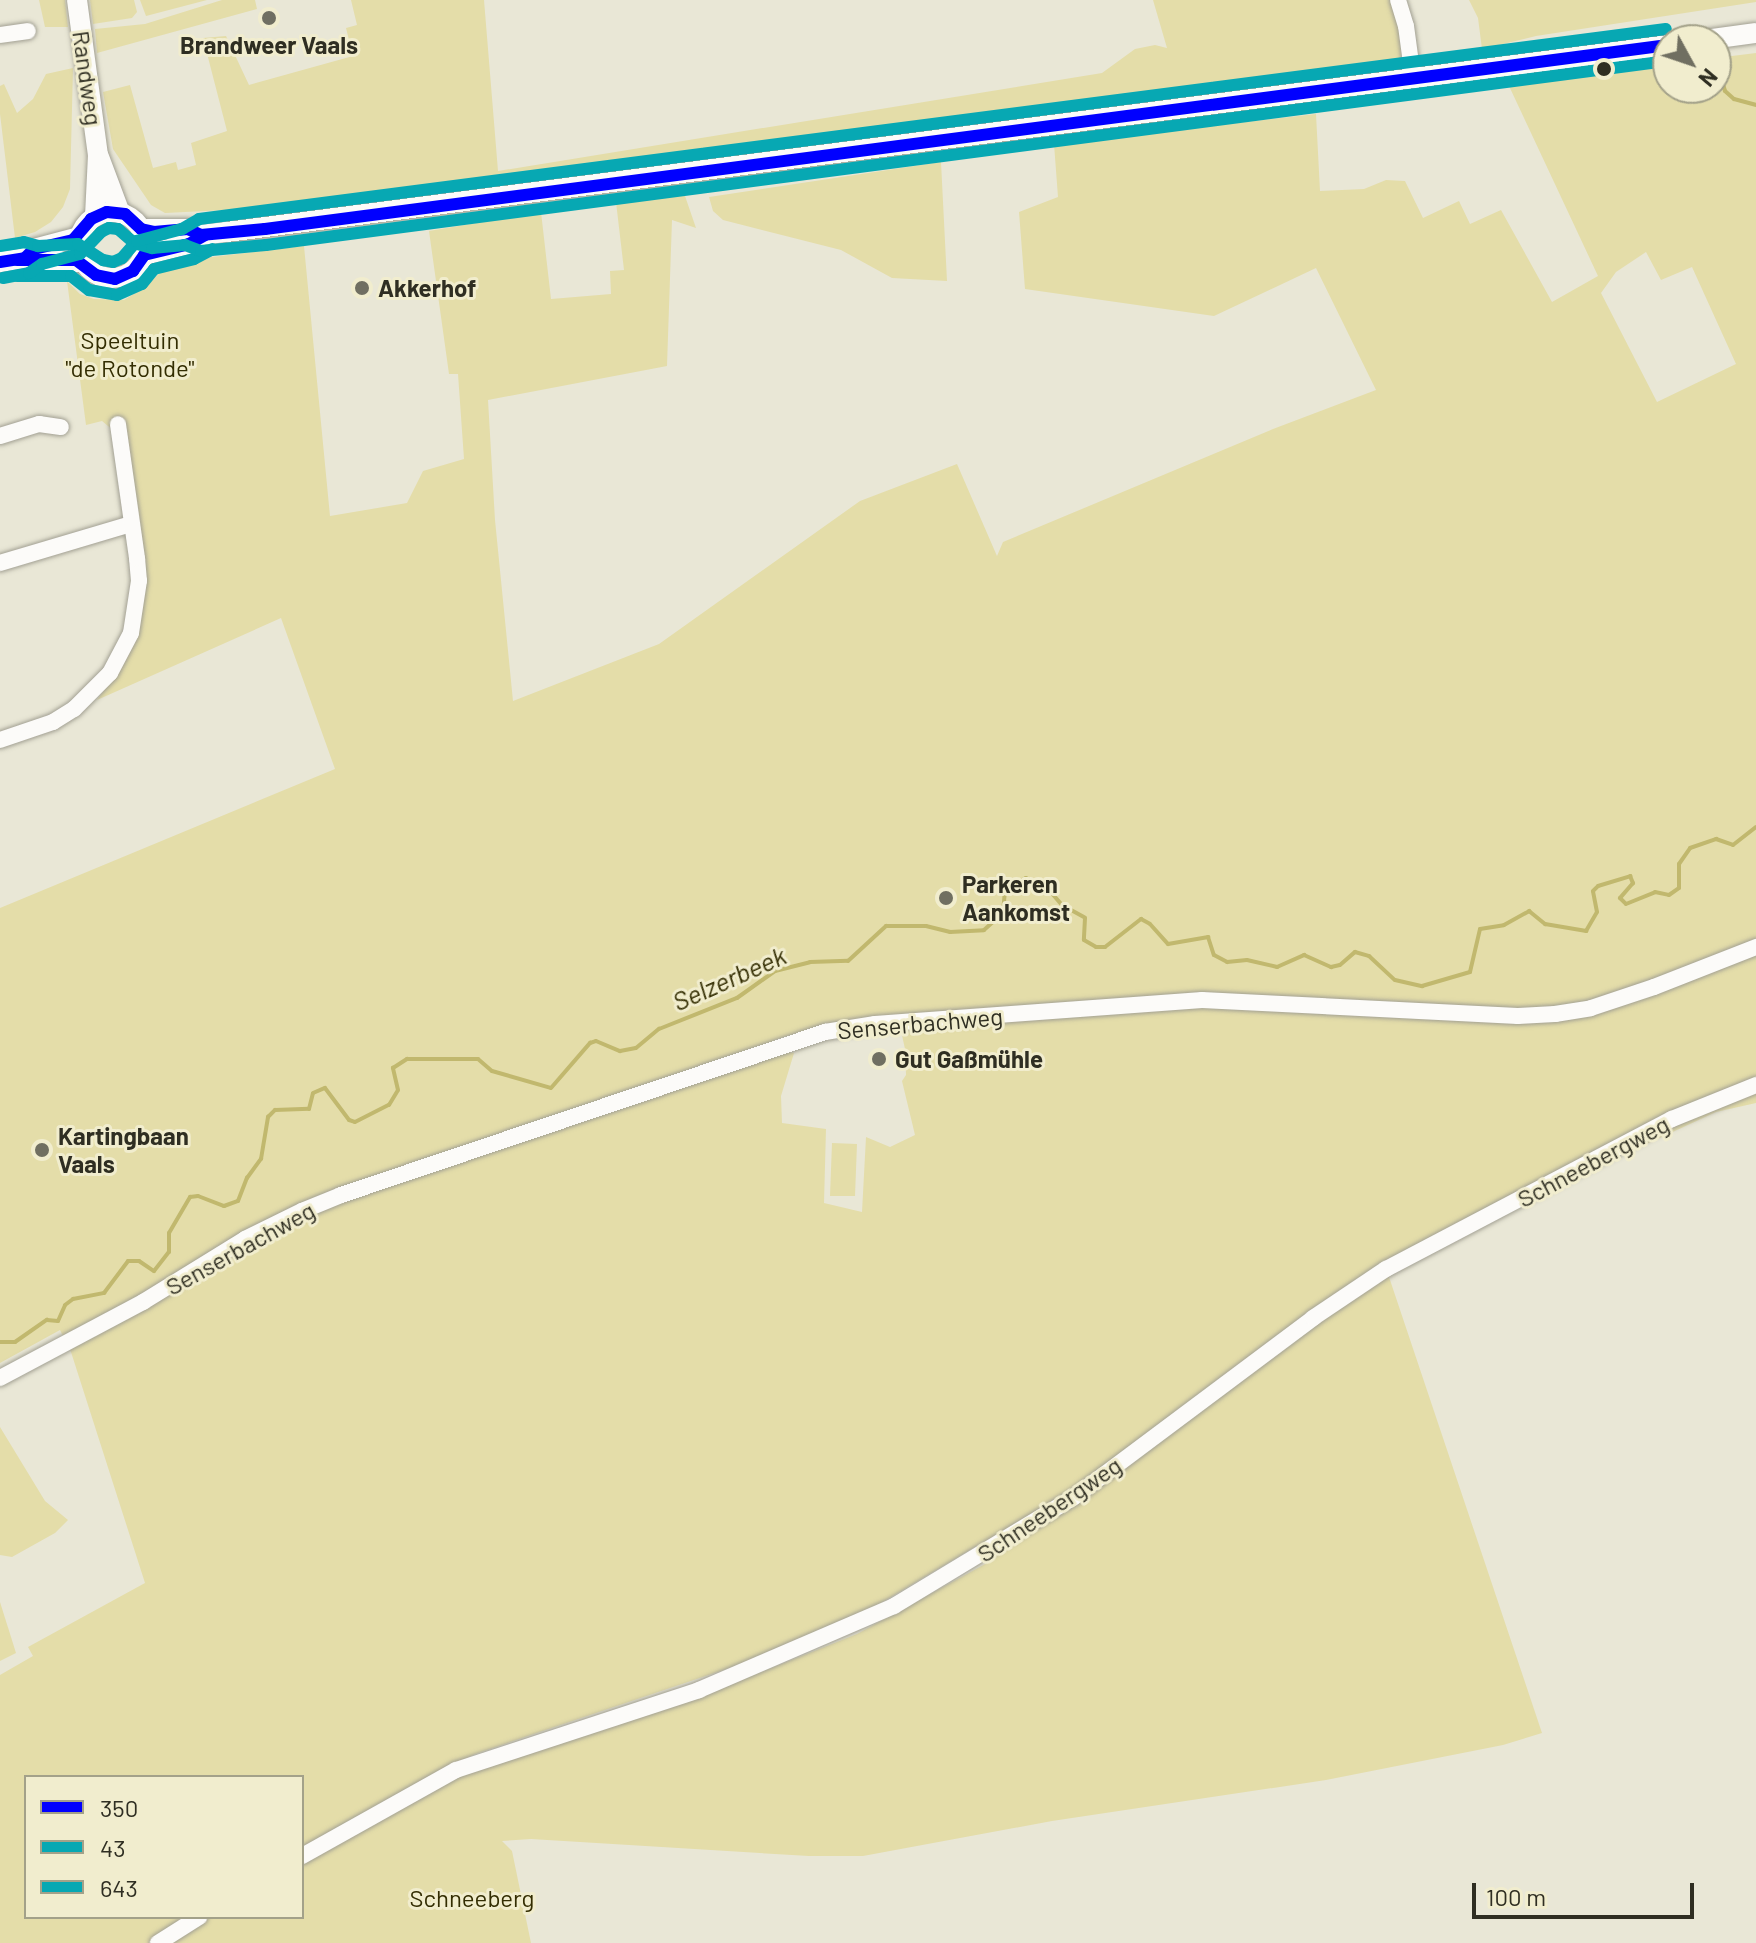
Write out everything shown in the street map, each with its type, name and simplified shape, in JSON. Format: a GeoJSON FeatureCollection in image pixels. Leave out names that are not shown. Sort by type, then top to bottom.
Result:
{"type":"FeatureCollection","features":[{"type":"Feature","properties":{"kind":"main road","name":"Randweg"},"geometry":{"type":"LineString","coordinates":[[77,0],[98,155],[95,216]]}},
{"type":"Feature","properties":{"kind":"main road"},"geometry":{"type":"LineString","coordinates":[[1732,36],[1756,33]]}},
{"type":"Feature","properties":{"kind":"main road"},"geometry":{"type":"LineString","coordinates":[[144,255],[189,244],[201,235],[1652,47]]}},
{"type":"Feature","properties":{"kind":"main road","name":"Randweg"},"geometry":{"type":"LineString","coordinates":[[98,155],[120,213]]}},
{"type":"Feature","properties":{"kind":"main road"},"geometry":{"type":"LineString","coordinates":[[25,258],[34,249],[79,237],[95,216],[120,213],[141,229],[188,229],[201,235]]}},
{"type":"Feature","properties":{"kind":"main road"},"geometry":{"type":"LineString","coordinates":[[79,237],[82,262],[96,275],[115,279],[133,271],[144,255],[141,229]]}},
{"type":"Feature","properties":{"kind":"main road"},"geometry":{"type":"LineString","coordinates":[[0,262],[25,258],[35,262],[82,262]]}},
{"type":"Feature","properties":{"kind":"street"},"geometry":{"type":"LineString","coordinates":[[1398,0],[1408,35],[1413,78]]}},
{"type":"Feature","properties":{"kind":"street"},"geometry":{"type":"LineString","coordinates":[[0,35],[28,31]]}},
{"type":"Feature","properties":{"kind":"street"},"geometry":{"type":"LineString","coordinates":[[0,436],[39,424],[61,427]]}},
{"type":"Feature","properties":{"kind":"street"},"geometry":{"type":"LineString","coordinates":[[0,740],[53,722],[74,709],[122,655],[131,633],[139,581],[118,424]]}},
{"type":"Feature","properties":{"kind":"street"},"geometry":{"type":"LineString","coordinates":[[0,563],[131,524]]}},
{"type":"Feature","properties":{"kind":"street","name":"Senserbachweg"},"geometry":{"type":"LineString","coordinates":[[0,1378],[143,1302],[245,1239],[302,1211],[825,1032],[875,1024],[1202,1000],[1518,1016],[1555,1014],[1643,991],[1756,947]]}},
{"type":"Feature","properties":{"kind":"street","name":"Schneebergweg"},"geometry":{"type":"LineString","coordinates":[[304,1855],[456,1770],[699,1690],[894,1606],[1074,1497],[1313,1318],[1386,1269],[1672,1119],[1756,1085]]}},
{"type":"Feature","properties":{"kind":"street"},"geometry":{"type":"LineString","coordinates":[[158,1943],[196,1919]]}},
{"type":"Feature","properties":{"kind":"green space"},"geometry":{"type":"Polygon","coordinates":[[[39,0],[65,0],[68,27],[45,27],[39,0]]]}},
{"type":"Feature","properties":{"kind":"green space"},"geometry":{"type":"Polygon","coordinates":[[[90,0],[134,0],[137,12],[132,18],[93,24],[90,0]]]}},
{"type":"Feature","properties":{"kind":"green space"},"geometry":{"type":"Polygon","coordinates":[[[140,0],[207,0],[146,16],[140,0]]]}},
{"type":"Feature","properties":{"kind":"green space"},"geometry":{"type":"Polygon","coordinates":[[[222,0],[255,0],[257,9],[97,53],[95,29],[145,24],[222,0]]]}},
{"type":"Feature","properties":{"kind":"green space"},"geometry":{"type":"Polygon","coordinates":[[[351,0],[484,0],[498,171],[1102,73],[1135,49],[1155,45],[1167,48],[1153,0],[1391,0],[1400,33],[1401,62],[1355,65],[1068,105],[246,209],[165,213],[151,205],[113,149],[103,92],[130,85],[153,168],[176,162],[178,170],[196,165],[191,143],[227,131],[203,38],[226,36],[249,85],[353,56],[346,28],[357,25],[351,0]]]}},
{"type":"Feature","properties":{"kind":"green space"},"geometry":{"type":"Polygon","coordinates":[[[1469,0],[1756,2],[1536,36],[1482,49],[1478,18],[1469,0]]]}},
{"type":"Feature","properties":{"kind":"green space"},"geometry":{"type":"Polygon","coordinates":[[[1756,53],[1756,1077],[1664,1115],[1388,1274],[1542,1733],[1503,1745],[1326,1780],[1052,1821],[863,1856],[809,1856],[531,1839],[502,1841],[512,1851],[531,1943],[169,1943],[207,1919],[304,1919],[304,1859],[454,1776],[703,1695],[857,1634],[987,1563],[978,1545],[879,1604],[756,1659],[475,1754],[428,1777],[304,1848],[304,1775],[24,1775],[24,1919],[187,1919],[149,1943],[0,1943],[0,1675],[33,1656],[28,1647],[145,1583],[71,1352],[60,1330],[0,1363],[0,908],[335,769],[281,618],[97,700],[111,681],[138,625],[126,441],[102,421],[86,425],[67,281],[80,294],[94,299],[124,300],[147,286],[170,262],[304,246],[330,516],[407,503],[423,471],[464,459],[458,374],[449,374],[429,231],[541,212],[551,299],[611,294],[610,271],[624,270],[616,202],[684,193],[696,228],[672,220],[667,366],[488,400],[495,520],[513,701],[659,644],[860,501],[957,464],[997,556],[1003,542],[1273,429],[1376,390],[1316,268],[1214,316],[1025,289],[1019,212],[1058,197],[1054,144],[1316,114],[1320,191],[1364,189],[1386,180],[1405,181],[1423,218],[1459,201],[1470,224],[1501,210],[1552,302],[1598,276],[1509,86],[1652,67],[1652,104],[1732,104],[1732,56],[1756,53]],[[1646,252],[1616,272],[1601,293],[1657,402],[1736,364],[1692,267],[1661,280],[1646,252]],[[898,1017],[821,1026],[774,1040],[773,1053],[794,1053],[781,1096],[782,1123],[826,1129],[824,1203],[862,1212],[866,1137],[890,1147],[915,1135],[902,1081],[906,1075],[905,1049],[898,1017]]]}},
{"type":"Feature","properties":{"kind":"green space"},"geometry":{"type":"Polygon","coordinates":[[[73,68],[70,189],[63,207],[51,222],[35,232],[15,238],[0,114],[0,86],[4,84],[17,113],[33,99],[46,74],[73,68]]]}},
{"type":"Feature","properties":{"kind":"green space"},"geometry":{"type":"Polygon","coordinates":[[[941,162],[947,281],[892,278],[841,250],[723,220],[713,211],[709,197],[941,162]]]}},
{"type":"Feature","properties":{"kind":"green space"},"geometry":{"type":"Polygon","coordinates":[[[1756,1089],[1756,1103],[1716,1112],[1640,1147],[1642,1141],[1756,1089]]]}},
{"type":"Feature","properties":{"kind":"green space"},"geometry":{"type":"Polygon","coordinates":[[[832,1143],[857,1144],[855,1196],[830,1196],[832,1143]]]}},
{"type":"Feature","properties":{"kind":"green space"},"geometry":{"type":"Polygon","coordinates":[[[0,1427],[45,1501],[68,1520],[55,1533],[12,1557],[0,1555],[0,1427]]]}},
{"type":"Feature","properties":{"kind":"green space"},"geometry":{"type":"Polygon","coordinates":[[[0,1602],[16,1653],[0,1661],[0,1602]]]}},
{"type":"Feature","properties":{"kind":"waterway"},"geometry":{"type":"LineString","coordinates":[[1732,97],[1756,105]]}},
{"type":"Feature","properties":{"kind":"waterway","name":"Selzerbeek"},"geometry":{"type":"LineString","coordinates":[[0,1342],[15,1342],[47,1320],[58,1321],[65,1305],[73,1299],[104,1293],[128,1261],[139,1261],[154,1271],[169,1252],[169,1233],[190,1197],[198,1196],[224,1206],[238,1201],[247,1178],[261,1159],[268,1117],[275,1110],[309,1109],[313,1093],[325,1088],[349,1120],[355,1122],[389,1105],[398,1090],[393,1068],[407,1059],[478,1059],[492,1071],[551,1088],[590,1043],[596,1041],[620,1051],[636,1048],[659,1029],[737,998],[775,971],[810,962],[848,961],[886,926],[926,926],[950,932],[984,930],[1003,913],[1005,890],[1026,878],[1049,890],[1062,905],[1085,918],[1084,940],[1096,947],[1105,947],[1141,919],[1150,924],[1168,944],[1208,937],[1214,955],[1227,962],[1247,960],[1277,967],[1304,955],[1331,967],[1340,965],[1355,952],[1369,956],[1395,980],[1422,986],[1470,972],[1480,929],[1504,925],[1529,911],[1545,924],[1586,931],[1597,912],[1593,891],[1598,886],[1630,876],[1633,883],[1620,898],[1626,904],[1655,892],[1669,895],[1679,888],[1679,864],[1690,848],[1716,839],[1733,845],[1756,827]]}},
{"type":"Feature","properties":{"kind":"transit line","name":"643"},"geometry":{"type":"LineString","coordinates":[[0,246],[24,242],[38,246],[78,244],[103,260],[113,262],[122,258],[137,241],[182,229],[199,219],[1652,31]]}},
{"type":"Feature","properties":{"kind":"transit line","name":"350"},"geometry":{"type":"LineString","coordinates":[[0,262],[25,258],[34,249],[73,240],[91,219],[107,212],[125,214],[141,229],[154,232],[188,229],[201,235],[265,229],[1652,47]]}},
{"type":"Feature","properties":{"kind":"transit line","name":"43"},"geometry":{"type":"LineString","coordinates":[[3,278],[29,273],[42,264],[80,254],[109,228],[118,229],[134,243],[152,248],[185,245],[201,251],[266,245],[1652,63]]}},
{"type":"Feature","properties":{"kind":"transit line","name":"350"},"geometry":{"type":"LineString","coordinates":[[17,260],[76,260],[96,275],[115,279],[133,271],[144,255],[189,244],[205,235]]}},
{"type":"Feature","properties":{"kind":"transit line","name":"43"},"geometry":{"type":"LineString","coordinates":[[17,276],[71,276],[89,290],[117,295],[142,284],[154,269],[194,259],[213,249]]}},
{"type":"Feature","properties":{"kind":"place","name":"Brandweer Vaals"},"geometry":{"type":"Point","coordinates":[269,18]}},
{"type":"Feature","properties":{"kind":"place","name":"Akkerhof"},"geometry":{"type":"Point","coordinates":[362,288]}},
{"type":"Feature","properties":{"kind":"place","name":"Parkeren Aankomst"},"geometry":{"type":"Point","coordinates":[946,898]}},
{"type":"Feature","properties":{"kind":"place","name":"Gut Gaßmühle"},"geometry":{"type":"Point","coordinates":[879,1059]}},
{"type":"Feature","properties":{"kind":"place","name":"Kartingbaan Vaals"},"geometry":{"type":"Point","coordinates":[42,1150]}},
{"type":"Feature","properties":{"kind":"park label","name":"Speeltuin \"de Rotonde\""},"geometry":{"type":"Point","coordinates":[130,354]}},
{"type":"Feature","properties":{"kind":"park label","name":"Schneeberg"},"geometry":{"type":"Point","coordinates":[472,1898]}}]}
